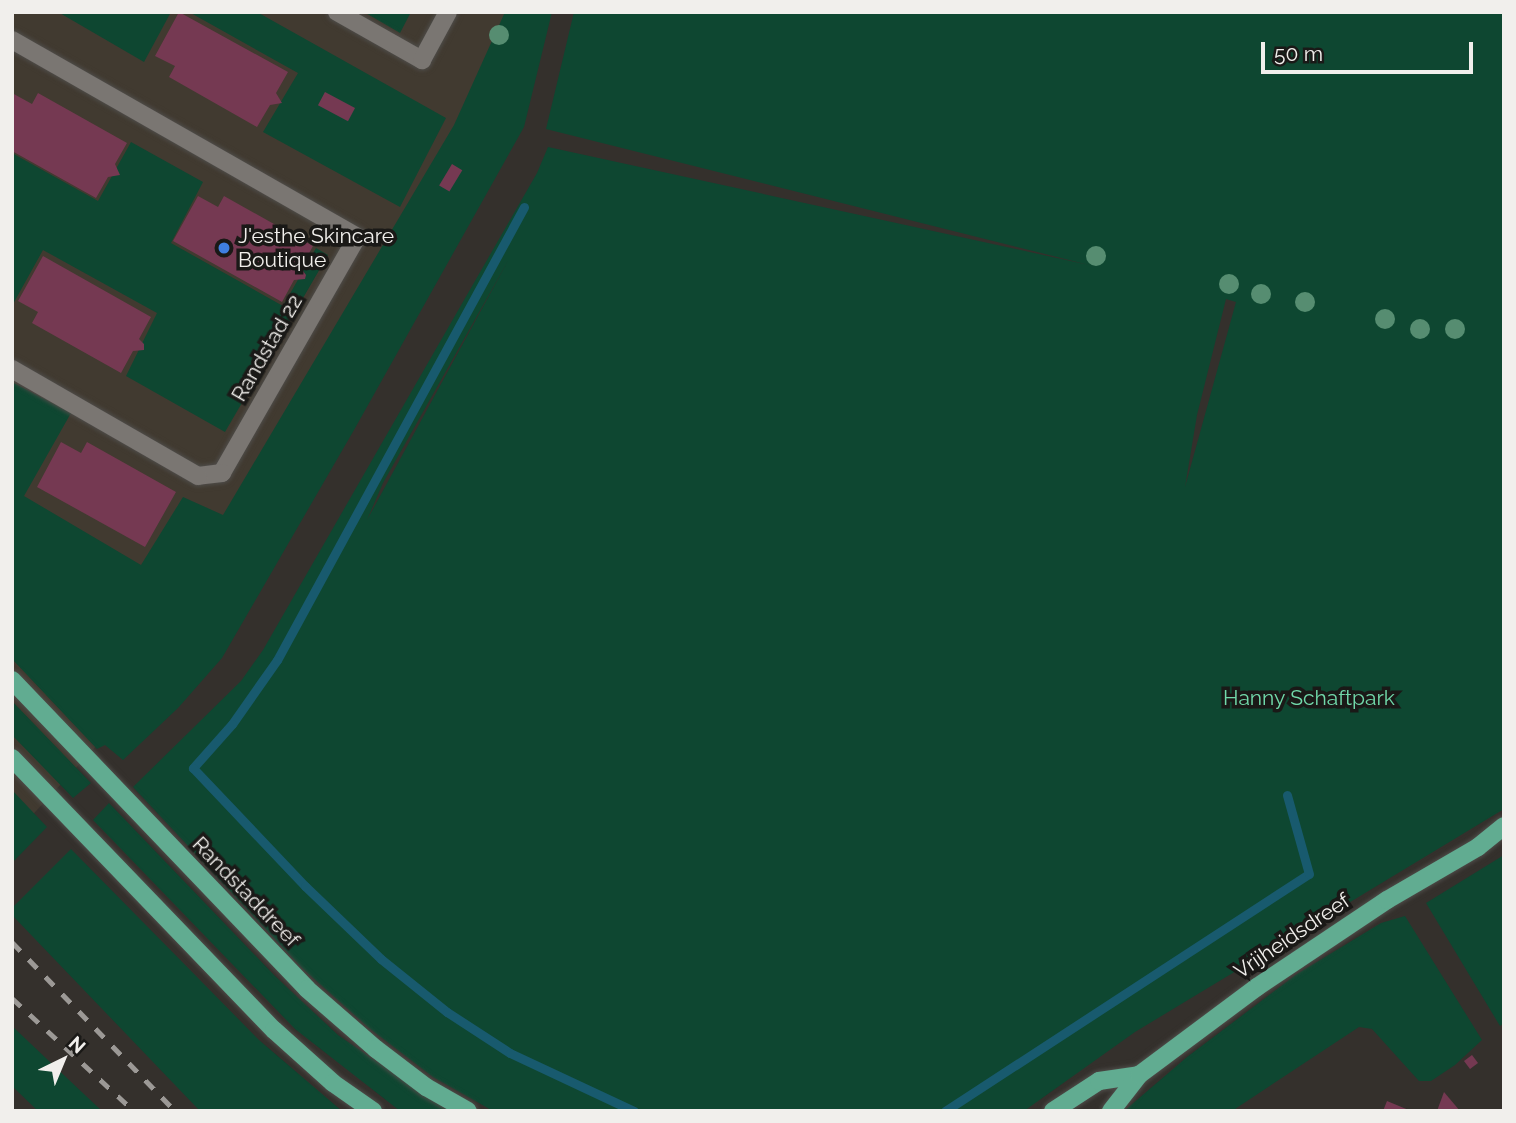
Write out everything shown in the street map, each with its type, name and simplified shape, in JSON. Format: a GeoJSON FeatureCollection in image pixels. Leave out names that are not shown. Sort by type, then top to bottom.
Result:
{"type":"FeatureCollection","features":[{"type":"Feature","properties":{"kind":"main road","name":"Randstaddreef"},"geometry":{"type":"LineString","coordinates":[[12,680],[307,989],[343,1022],[426,1087],[468,1111]]}},
{"type":"Feature","properties":{"kind":"main road"},"geometry":{"type":"LineString","coordinates":[[12,758],[274,1030],[333,1083],[373,1111]]}},
{"type":"Feature","properties":{"kind":"main road","name":"Vrijheidsdreef"},"geometry":{"type":"LineString","coordinates":[[1111,1111],[1139,1075],[1257,987],[1387,900],[1478,847],[1504,826]]}},
{"type":"Feature","properties":{"kind":"main road","name":"Vrijheidsdreef"},"geometry":{"type":"LineString","coordinates":[[1478,847],[1504,837]]}},
{"type":"Feature","properties":{"kind":"main road","name":"Vrijheidsdreef"},"geometry":{"type":"LineString","coordinates":[[1053,1111],[1099,1081],[1139,1075]]}},
{"type":"Feature","properties":{"kind":"street"},"geometry":{"type":"LineString","coordinates":[[337,12],[422,60],[448,12]]}},
{"type":"Feature","properties":{"kind":"street","name":"Randstad 22"},"geometry":{"type":"LineString","coordinates":[[12,40],[357,237],[222,473],[198,476],[12,369]]}},
{"type":"Feature","properties":{"kind":"shaded area"},"geometry":{"type":"Polygon","coordinates":[[[12,12],[530,12],[225,607],[12,837],[12,12]]]}},
{"type":"Feature","properties":{"kind":"green space"},"geometry":{"type":"Polygon","coordinates":[[[58,12],[171,12],[144,62],[58,12]]]}},
{"type":"Feature","properties":{"kind":"green space"},"geometry":{"type":"Polygon","coordinates":[[[189,12],[257,12],[446,118],[400,207],[263,132],[298,73],[189,12]]]}},
{"type":"Feature","properties":{"kind":"green space"},"geometry":{"type":"Polygon","coordinates":[[[364,12],[411,12],[400,33],[364,12]]]}},
{"type":"Feature","properties":{"kind":"green space"},"geometry":{"type":"Polygon","coordinates":[[[505,12],[552,12],[524,127],[222,658],[178,708],[123,760],[105,745],[97,749],[12,659],[12,382],[71,413],[24,496],[141,565],[183,497],[223,515],[454,125],[505,12]]]}},
{"type":"Feature","properties":{"kind":"green space","name":"Hanny Schaftpark"},"geometry":{"type":"Polygon","coordinates":[[[574,12],[1504,12],[1504,809],[1135,1032],[1024,1111],[493,1111],[433,1077],[369,1028],[302,968],[133,787],[241,681],[263,650],[537,173],[548,147],[1089,265],[546,129],[574,12]],[[509,259],[383,483],[367,520],[509,259]],[[1226,299],[1197,415],[1185,487],[1236,302],[1226,299]]]}},
{"type":"Feature","properties":{"kind":"green space"},"geometry":{"type":"Polygon","coordinates":[[[131,142],[203,182],[171,243],[283,306],[316,248],[328,255],[225,432],[126,376],[157,313],[43,250],[12,306],[12,153],[98,201],[131,142]]]}},
{"type":"Feature","properties":{"kind":"green space"},"geometry":{"type":"Polygon","coordinates":[[[12,701],[91,783],[73,798],[12,735],[12,701]]]}},
{"type":"Feature","properties":{"kind":"green space"},"geometry":{"type":"Polygon","coordinates":[[[12,790],[47,827],[12,863],[12,790]]]}},
{"type":"Feature","properties":{"kind":"green space"},"geometry":{"type":"Polygon","coordinates":[[[109,803],[275,976],[338,1035],[448,1111],[400,1111],[295,1029],[93,820],[109,803]]]}},
{"type":"Feature","properties":{"kind":"green space"},"geometry":{"type":"Polygon","coordinates":[[[71,849],[259,1040],[342,1111],[200,1111],[12,915],[12,908],[71,849]]]}},
{"type":"Feature","properties":{"kind":"green space"},"geometry":{"type":"Polygon","coordinates":[[[1504,855],[1504,1023],[1500,1026],[1426,903],[1504,855]]]}},
{"type":"Feature","properties":{"kind":"green space"},"geometry":{"type":"Polygon","coordinates":[[[1405,916],[1482,1040],[1455,1065],[1431,1081],[1419,1081],[1372,1029],[1359,1027],[1232,1111],[1124,1111],[1187,1057],[1297,974],[1381,923],[1405,916]]]}},
{"type":"Feature","properties":{"kind":"green space"},"geometry":{"type":"Polygon","coordinates":[[[12,1026],[102,1111],[38,1111],[12,1086],[12,1026]]]}},
{"type":"Feature","properties":{"kind":"building"},"geometry":{"type":"Polygon","coordinates":[[[179,12],[288,72],[276,93],[282,103],[270,105],[257,127],[169,77],[175,66],[155,56],[179,12]]]}},
{"type":"Feature","properties":{"kind":"building"},"geometry":{"type":"Polygon","coordinates":[[[325,92],[355,108],[348,121],[318,105],[325,92]]]}},
{"type":"Feature","properties":{"kind":"building"},"geometry":{"type":"Polygon","coordinates":[[[12,93],[32,104],[38,93],[127,143],[115,164],[120,175],[108,177],[96,198],[12,151],[12,93]]]}},
{"type":"Feature","properties":{"kind":"building"},"geometry":{"type":"Polygon","coordinates":[[[452,164],[462,170],[449,192],[439,185],[452,164]]]}},
{"type":"Feature","properties":{"kind":"building"},"geometry":{"type":"Polygon","coordinates":[[[198,196],[218,207],[224,196],[313,246],[301,268],[306,275],[305,279],[294,280],[282,302],[173,241],[198,196]]]}},
{"type":"Feature","properties":{"kind":"building"},"geometry":{"type":"Polygon","coordinates":[[[43,256],[151,317],[139,339],[144,344],[144,350],[133,351],[121,373],[32,323],[38,312],[18,301],[43,256]]]}},
{"type":"Feature","properties":{"kind":"building"},"geometry":{"type":"Polygon","coordinates":[[[61,442],[81,453],[87,442],[176,492],[145,547],[37,487],[61,442]]]}},
{"type":"Feature","properties":{"kind":"building"},"geometry":{"type":"Polygon","coordinates":[[[1472,1055],[1478,1063],[1470,1069],[1464,1061],[1472,1055]]]}},
{"type":"Feature","properties":{"kind":"building"},"geometry":{"type":"Polygon","coordinates":[[[1444,1092],[1460,1111],[1437,1111],[1444,1092]]]}},
{"type":"Feature","properties":{"kind":"building"},"geometry":{"type":"Polygon","coordinates":[[[1387,1101],[1411,1111],[1383,1111],[1387,1101]]]}},
{"type":"Feature","properties":{"kind":"waterway"},"geometry":{"type":"LineString","coordinates":[[524,207],[277,660],[232,724],[193,768],[305,886],[381,959],[447,1012],[510,1053],[634,1111]]}},
{"type":"Feature","properties":{"kind":"waterway"},"geometry":{"type":"LineString","coordinates":[[945,1111],[1309,874],[1287,795]]}},
{"type":"Feature","properties":{"kind":"railway"},"geometry":{"type":"LineString","coordinates":[[12,942],[175,1111]]}},
{"type":"Feature","properties":{"kind":"railway"},"geometry":{"type":"LineString","coordinates":[[12,998],[134,1111]]}},
{"type":"Feature","properties":{"kind":"place","name":"J'esthe Skincare Boutique"},"geometry":{"type":"Point","coordinates":[224,248]}}]}
